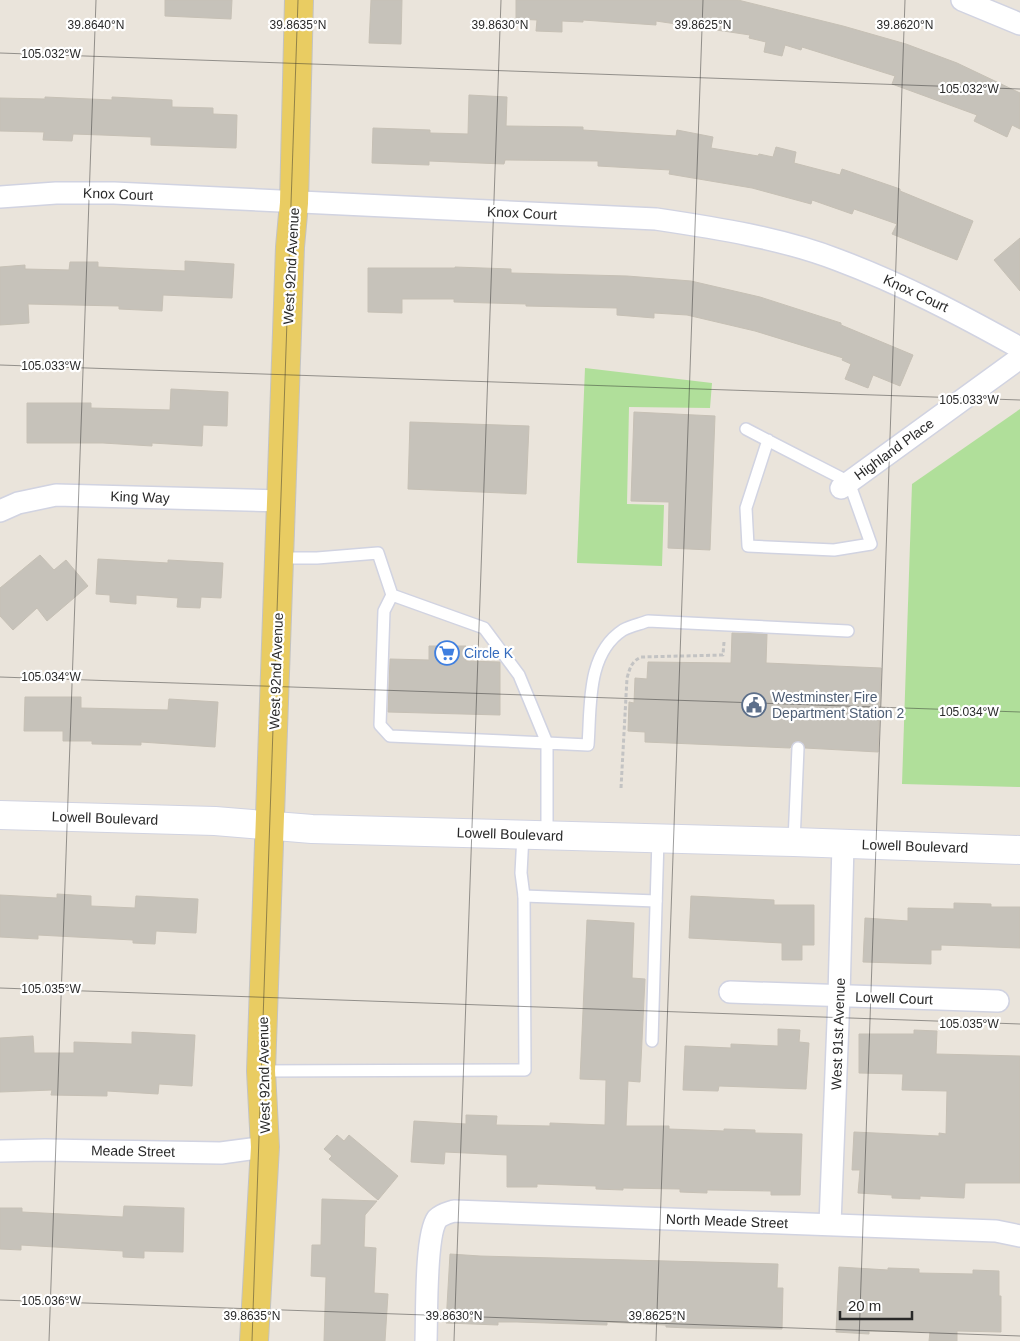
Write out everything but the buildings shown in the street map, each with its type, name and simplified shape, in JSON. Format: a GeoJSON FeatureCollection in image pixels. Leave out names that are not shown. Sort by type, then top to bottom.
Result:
{"type":"FeatureCollection","features":[{"type":"Feature","properties":{"kind":"main road","name":"West 92nd Avenue"},"geometry":{"type":"LineString","coordinates":[[254,1341],[265,1147],[261,1070],[300,0]]}},
{"type":"Feature","properties":{"kind":"street"},"geometry":{"type":"LineString","coordinates":[[962,0],[1020,24]]}},
{"type":"Feature","properties":{"kind":"street","name":"Knox Court"},"geometry":{"type":"LineString","coordinates":[[0,197],[56,193],[114,193],[656,219],[702,226],[777,242],[837,259],[946,307],[1020,348]]}},
{"type":"Feature","properties":{"kind":"street","name":"Highland Place"},"geometry":{"type":"LineString","coordinates":[[845,485],[1020,358]]}},
{"type":"Feature","properties":{"kind":"street","name":"King Way"},"geometry":{"type":"LineString","coordinates":[[0,511],[18,503],[56,495],[282,501]]}},
{"type":"Feature","properties":{"kind":"street","name":"Lowell Boulevard"},"geometry":{"type":"LineString","coordinates":[[0,815],[215,821],[308,829],[1020,850]]}},
{"type":"Feature","properties":{"kind":"street","name":"West 91st Avenue"},"geometry":{"type":"LineString","coordinates":[[830,1224],[840,996],[843,844]]}},
{"type":"Feature","properties":{"kind":"street","name":"Lowell Court"},"geometry":{"type":"LineString","coordinates":[[730,992],[998,1001]]}},
{"type":"Feature","properties":{"kind":"street","name":"Meade Street"},"geometry":{"type":"LineString","coordinates":[[0,1151],[221,1153],[265,1147]]}},
{"type":"Feature","properties":{"kind":"street","name":"North Meade Street"},"geometry":{"type":"LineString","coordinates":[[426,1341],[430,1239],[436,1221],[441,1215],[454,1211],[996,1231],[1020,1236]]}},
{"type":"Feature","properties":{"kind":"lane"},"geometry":{"type":"LineString","coordinates":[[746,429],[768,440],[845,485],[871,544],[834,550],[748,546],[746,508],[768,440]]}},
{"type":"Feature","properties":{"kind":"lane"},"geometry":{"type":"LineString","coordinates":[[279,558],[318,558],[378,553],[392,595],[384,611],[380,725],[390,736],[588,745],[593,678],[604,647],[623,630],[648,621],[848,631]]}},
{"type":"Feature","properties":{"kind":"lane"},"geometry":{"type":"LineString","coordinates":[[261,1070],[525,1070],[524,896],[521,873],[535,835],[547,743],[519,675],[484,628],[392,595]]}},
{"type":"Feature","properties":{"kind":"lane"},"geometry":{"type":"LineString","coordinates":[[794,842],[798,748]]}},
{"type":"Feature","properties":{"kind":"lane"},"geometry":{"type":"LineString","coordinates":[[652,1041],[658,839]]}},
{"type":"Feature","properties":{"kind":"lane"},"geometry":{"type":"LineString","coordinates":[[524,896],[656,901]]}},
{"type":"Feature","properties":{"kind":"path"},"geometry":{"type":"LineString","coordinates":[[621,788],[627,678],[630,667],[635,660],[641,657],[723,656],[724,634]]}},
{"type":"Feature","properties":{"kind":"green space"},"geometry":{"type":"Polygon","coordinates":[[[585,368],[712,383],[710,408],[629,407],[627,504],[664,505],[662,566],[577,563],[585,368]]]}},
{"type":"Feature","properties":{"kind":"green space"},"geometry":{"type":"Polygon","coordinates":[[[1020,409],[1020,787],[902,784],[912,484],[1020,409]]]}},
{"type":"Feature","properties":{"kind":"place","name":"Circle K"},"geometry":{"type":"Point","coordinates":[447,653]}},
{"type":"Feature","properties":{"kind":"place","name":"Westminster Fire Department Station 2"},"geometry":{"type":"Point","coordinates":[754,705]}}]}
